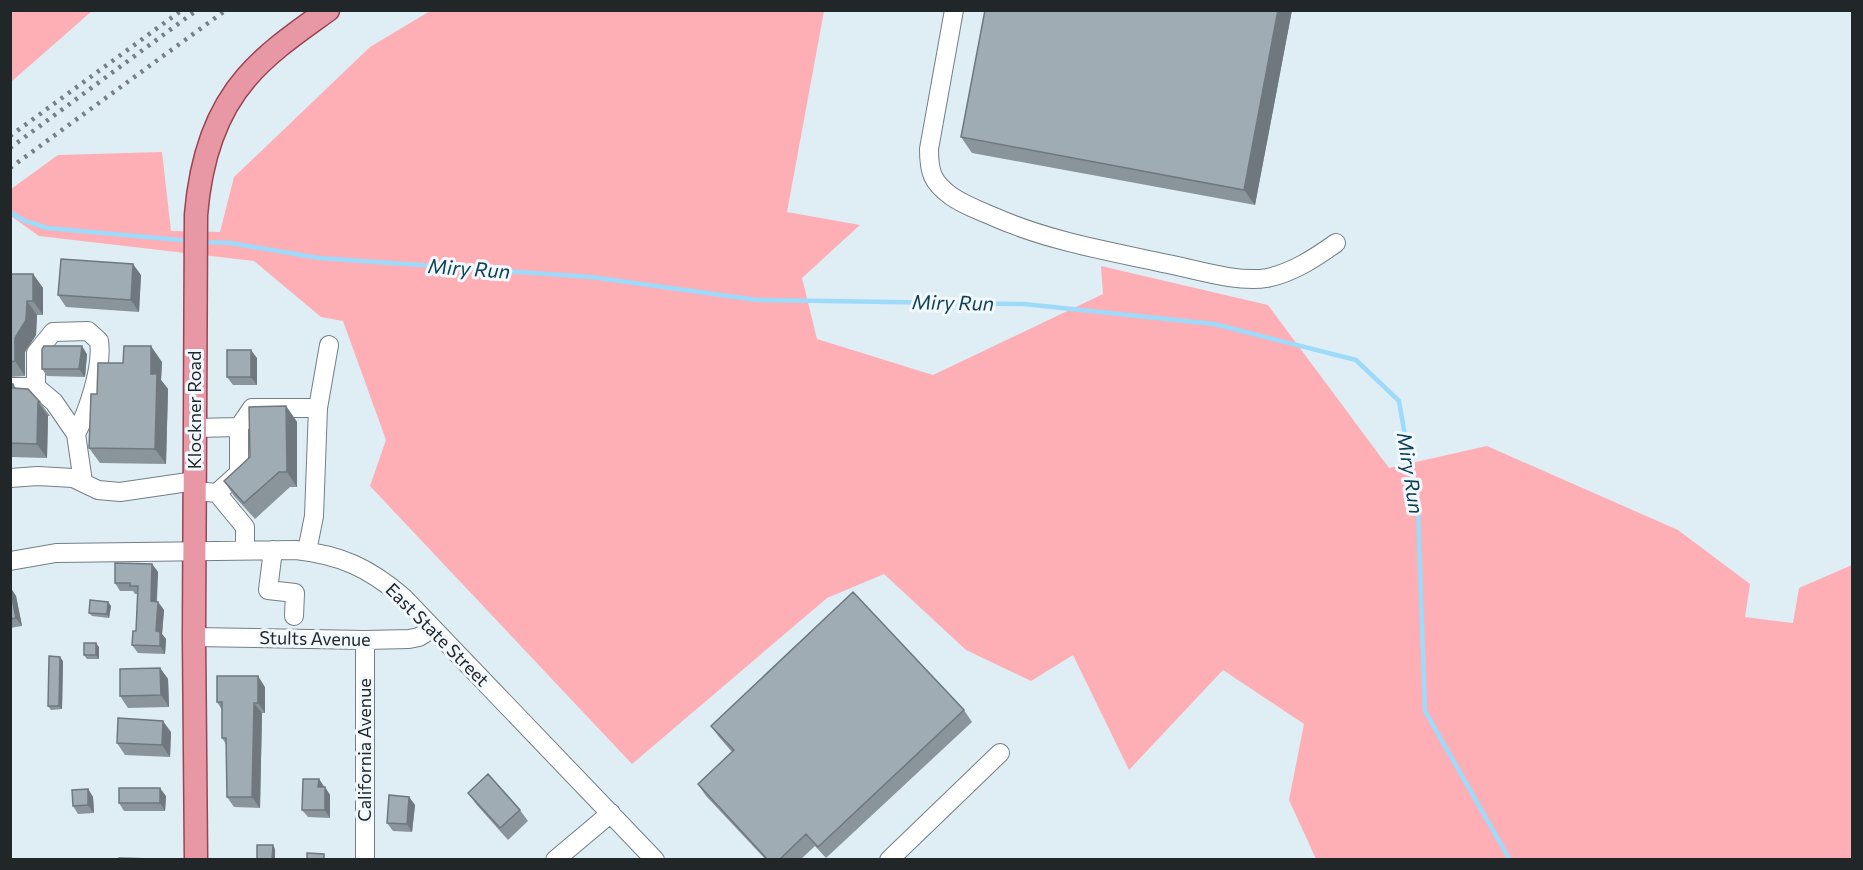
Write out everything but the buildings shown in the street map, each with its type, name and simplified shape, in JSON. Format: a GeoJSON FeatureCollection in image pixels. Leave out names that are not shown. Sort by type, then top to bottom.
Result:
{"type":"FeatureCollection","features":[{"type":"Feature","properties":{"kind":"main road","name":"Klockner Road"},"geometry":{"type":"LineString","coordinates":[[196,860],[194,637],[196,215],[199,183],[214,130],[237,89],[267,57],[328,10]]}},
{"type":"Feature","properties":{"kind":"street"},"geometry":{"type":"LineString","coordinates":[[954,10],[929,150],[929,169],[935,181],[959,201],[1005,222],[1062,242],[1208,273],[1244,278],[1266,278],[1292,270],[1320,255],[1336,243]]}},
{"type":"Feature","properties":{"kind":"street"},"geometry":{"type":"LineString","coordinates":[[36,387],[36,353],[53,332],[88,331],[99,341],[101,351],[98,365],[84,419],[76,434]]}},
{"type":"Feature","properties":{"kind":"street"},"geometry":{"type":"LineString","coordinates":[[307,551],[314,516],[318,408],[329,345]]}},
{"type":"Feature","properties":{"kind":"street"},"geometry":{"type":"LineString","coordinates":[[10,387],[36,387],[54,402],[76,434],[82,482]]}},
{"type":"Feature","properties":{"kind":"street"},"geometry":{"type":"LineString","coordinates":[[217,493],[239,473],[239,427],[252,408],[318,408]]}},
{"type":"Feature","properties":{"kind":"street"},"geometry":{"type":"LineString","coordinates":[[195,428],[239,427]]}},
{"type":"Feature","properties":{"kind":"street"},"geometry":{"type":"LineString","coordinates":[[10,478],[60,476],[73,478],[98,490],[120,492],[195,486],[217,493],[245,527],[245,550]]}},
{"type":"Feature","properties":{"kind":"street","name":"East State Street"},"geometry":{"type":"LineString","coordinates":[[10,561],[56,553],[245,550],[307,551],[342,559],[383,580],[403,597],[655,860]]}},
{"type":"Feature","properties":{"kind":"street"},"geometry":{"type":"LineString","coordinates":[[273,550],[268,590],[295,593],[294,616]]}},
{"type":"Feature","properties":{"kind":"street","name":"Stults Avenue"},"geometry":{"type":"LineString","coordinates":[[194,637],[409,639],[419,637],[434,628]]}},
{"type":"Feature","properties":{"kind":"street","name":"California Avenue"},"geometry":{"type":"LineString","coordinates":[[365,640],[365,860]]}},
{"type":"Feature","properties":{"kind":"street"},"geometry":{"type":"LineString","coordinates":[[889,860],[1000,753]]}},
{"type":"Feature","properties":{"kind":"street"},"geometry":{"type":"LineString","coordinates":[[555,860],[611,813]]}},
{"type":"Feature","properties":{"kind":"shaded area"},"geometry":{"type":"Polygon","coordinates":[[[11,10],[92,10],[92,11],[11,82],[11,10]]]}},
{"type":"Feature","properties":{"kind":"shaded area"},"geometry":{"type":"Polygon","coordinates":[[[430,11],[824,11],[787,212],[860,225],[802,278],[817,339],[933,375],[1103,294],[1101,266],[1268,305],[1389,468],[1487,446],[1678,530],[1750,584],[1745,617],[1793,623],[1799,588],[1852,565],[1852,859],[1316,859],[1289,800],[1304,724],[1223,670],[1129,770],[1073,655],[1031,681],[966,650],[884,574],[827,598],[632,764],[370,486],[386,440],[343,321],[321,317],[254,261],[39,236],[11,216],[11,189],[58,155],[162,152],[171,231],[220,232],[234,177],[370,47],[430,11]]]}},
{"type":"Feature","properties":{"kind":"waterway","name":"Miry Run"},"geometry":{"type":"LineString","coordinates":[[10,212],[23,220],[47,228],[191,241]]}},
{"type":"Feature","properties":{"kind":"waterway","name":"Miry Run"},"geometry":{"type":"LineString","coordinates":[[202,242],[230,243],[319,258],[591,277],[757,300],[1024,304],[1214,324],[1356,360],[1399,401],[1418,511],[1425,711],[1510,860]]}},
{"type":"Feature","properties":{"kind":"railway"},"geometry":{"type":"LineString","coordinates":[[10,136],[182,10]]}},
{"type":"Feature","properties":{"kind":"railway"},"geometry":{"type":"LineString","coordinates":[[10,148],[197,10]]}},
{"type":"Feature","properties":{"kind":"railway"},"geometry":{"type":"LineString","coordinates":[[10,168],[226,10]]}}]}
